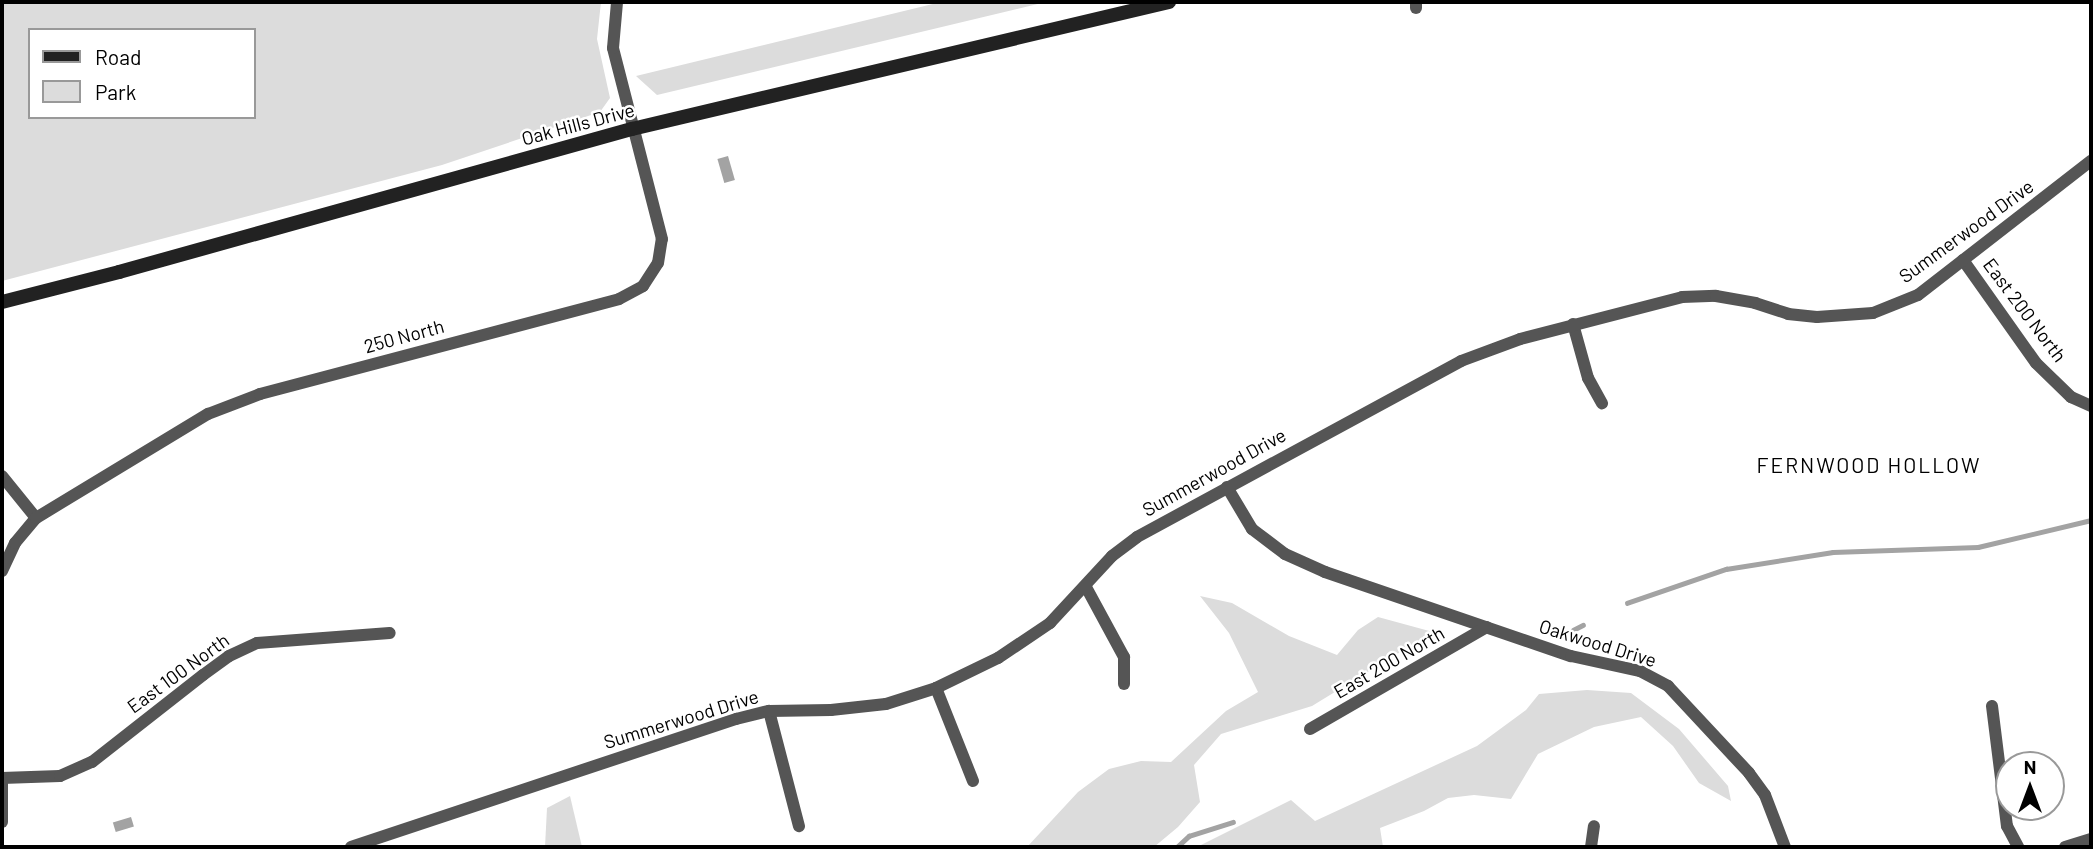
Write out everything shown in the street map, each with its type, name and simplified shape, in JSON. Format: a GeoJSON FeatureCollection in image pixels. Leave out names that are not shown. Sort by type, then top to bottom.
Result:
{"type":"FeatureCollection","features":[{"type":"Feature","properties":{"kind":"main road","name":"Oak Hills Drive"},"geometry":{"type":"LineString","coordinates":[[2,302],[632,129],[1169,2]]}},
{"type":"Feature","properties":{"kind":"street","name":"250 North"},"geometry":{"type":"LineString","coordinates":[[2,571],[15,543],[36,518],[208,414],[260,394],[620,299],[643,286],[658,263],[662,239],[613,48],[617,2]]}},
{"type":"Feature","properties":{"kind":"street","name":"Summerwood Drive"},"geometry":{"type":"LineString","coordinates":[[351,847],[736,719],[769,711],[831,710],[886,704],[936,688],[998,658],[1040,630],[1086,587],[1112,556],[1137,537],[1461,361],[1520,339],[1573,324],[1649,304],[1705,296],[1755,303],[1787,314],[1817,317],[1873,313],[1918,295],[2091,161]]}},
{"type":"Feature","properties":{"kind":"street","name":"East 200 North"},"geometry":{"type":"LineString","coordinates":[[1963,260],[2036,363],[2071,397],[2091,406]]}},
{"type":"Feature","properties":{"kind":"street"},"geometry":{"type":"LineString","coordinates":[[1573,324],[1588,378],[1602,403]]}},
{"type":"Feature","properties":{"kind":"street"},"geometry":{"type":"LineString","coordinates":[[2,476],[36,518]]}},
{"type":"Feature","properties":{"kind":"street","name":"Oakwood Drive"},"geometry":{"type":"LineString","coordinates":[[1227,487],[1252,528],[1285,554],[1325,572],[1571,656],[1640,671],[1668,687],[1749,773],[1765,795],[1785,847]]}},
{"type":"Feature","properties":{"kind":"street"},"geometry":{"type":"LineString","coordinates":[[1086,587],[1124,657],[1124,684]]}},
{"type":"Feature","properties":{"kind":"street","name":"East 200 North"},"geometry":{"type":"LineString","coordinates":[[1310,729],[1487,627]]}},
{"type":"Feature","properties":{"kind":"street","name":"East 100 North"},"geometry":{"type":"LineString","coordinates":[[2,780],[60,776],[92,762],[202,675],[229,656],[257,643],[390,633]]}},
{"type":"Feature","properties":{"kind":"street"},"geometry":{"type":"LineString","coordinates":[[936,688],[973,781]]}},
{"type":"Feature","properties":{"kind":"street"},"geometry":{"type":"LineString","coordinates":[[1992,706],[2007,827],[2018,847]]}},
{"type":"Feature","properties":{"kind":"street"},"geometry":{"type":"LineString","coordinates":[[769,711],[799,826]]}},
{"type":"Feature","properties":{"kind":"street"},"geometry":{"type":"LineString","coordinates":[[2,780],[2,822]]}},
{"type":"Feature","properties":{"kind":"street"},"geometry":{"type":"LineString","coordinates":[[1591,847],[1594,826]]}},
{"type":"Feature","properties":{"kind":"street"},"geometry":{"type":"LineString","coordinates":[[2066,847],[2091,839]]}},
{"type":"Feature","properties":{"kind":"green space"},"geometry":{"type":"Polygon","coordinates":[[[2,2],[601,2],[597,39],[610,98],[600,112],[442,165],[2,281],[2,2]]]}},
{"type":"Feature","properties":{"kind":"green space"},"geometry":{"type":"Polygon","coordinates":[[[941,2],[1046,2],[657,95],[636,76],[941,2]]]}},
{"type":"Feature","properties":{"kind":"green space"},"geometry":{"type":"Polygon","coordinates":[[[1200,596],[1232,603],[1289,636],[1337,655],[1358,630],[1378,617],[1433,632],[1312,706],[1221,734],[1194,765],[1200,802],[1178,827],[1154,847],[1027,847],[1078,792],[1109,769],[1141,761],[1171,762],[1226,711],[1258,692],[1229,633],[1200,596]]]}},
{"type":"Feature","properties":{"kind":"green space"},"geometry":{"type":"Polygon","coordinates":[[[1587,690],[1631,693],[1679,729],[1728,786],[1731,801],[1699,783],[1673,746],[1641,717],[1594,727],[1538,754],[1511,799],[1474,795],[1448,798],[1424,811],[1380,828],[1383,847],[1197,847],[1291,800],[1315,821],[1477,746],[1526,710],[1539,694],[1587,690]]]}},
{"type":"Feature","properties":{"kind":"green space"},"geometry":{"type":"Polygon","coordinates":[[[570,796],[582,847],[545,847],[547,808],[570,796]]]}},
{"type":"Feature","properties":{"kind":"shaded area"},"geometry":{"type":"Polygon","coordinates":[[[728,156],[735,180],[724,183],[717,159],[728,156]]]}},
{"type":"Feature","properties":{"kind":"shaded area"},"geometry":{"type":"Polygon","coordinates":[[[131,817],[134,827],[116,832],[113,823],[131,817]]]}},
{"type":"Feature","properties":{"kind":"waterway"},"geometry":{"type":"LineString","coordinates":[[1627,603],[1726,569],[1833,552],[1978,547],[2091,520]]}},
{"type":"Feature","properties":{"kind":"waterway"},"geometry":{"type":"LineString","coordinates":[[1573,630],[1583,625]]}},
{"type":"Feature","properties":{"kind":"waterway"},"geometry":{"type":"LineString","coordinates":[[1177,847],[1189,836],[1233,822]]}},
{"type":"Feature","properties":{"kind":"district","name":"FERNWOOD HOLLOW"},"geometry":{"type":"Point","coordinates":[1869,465]}}]}
